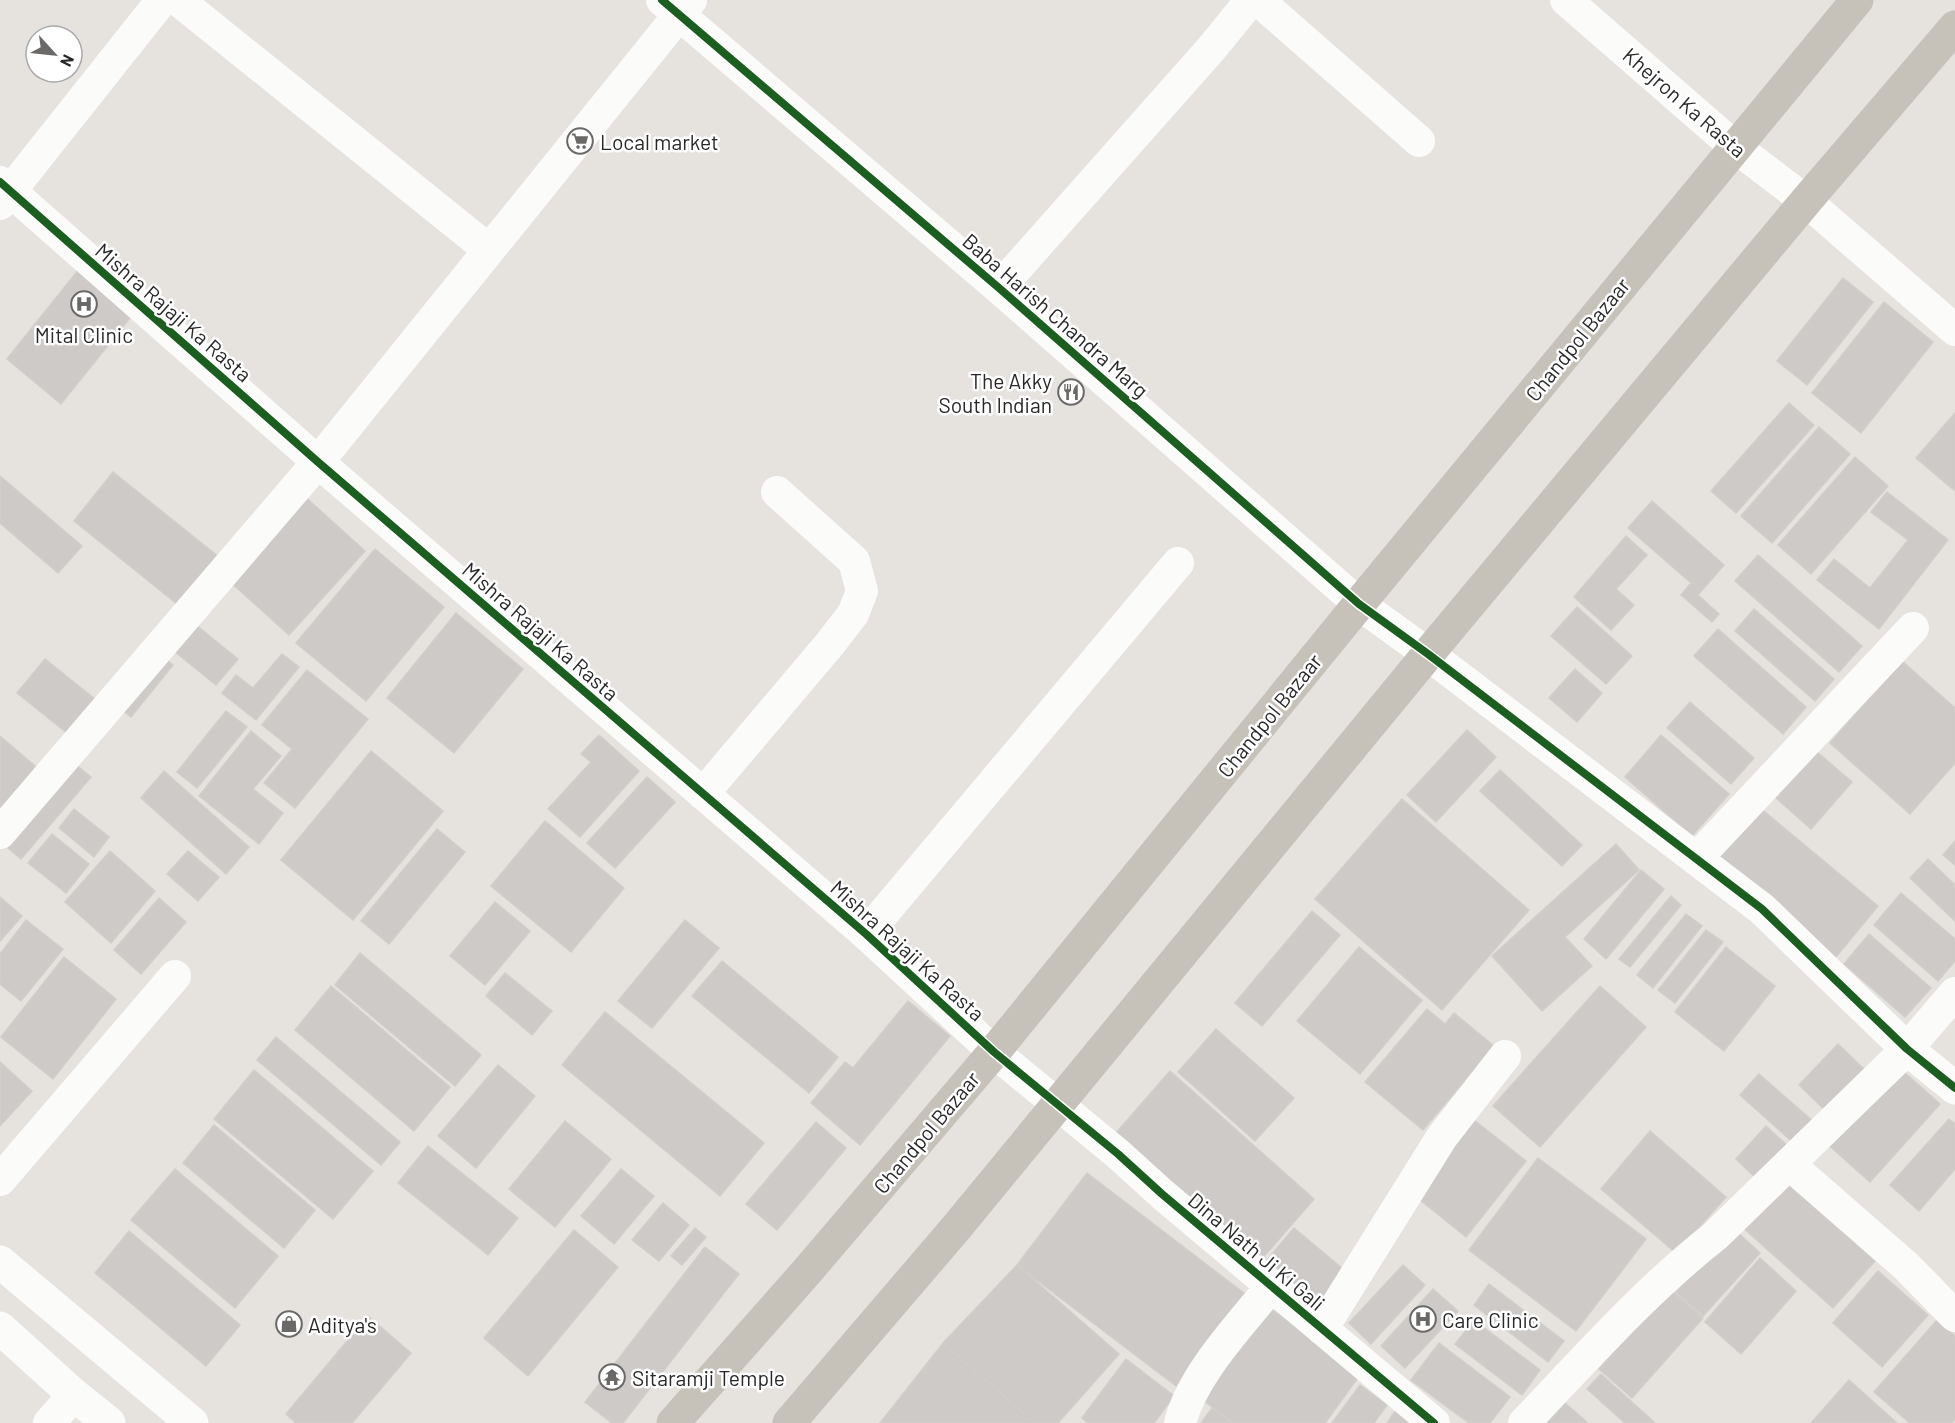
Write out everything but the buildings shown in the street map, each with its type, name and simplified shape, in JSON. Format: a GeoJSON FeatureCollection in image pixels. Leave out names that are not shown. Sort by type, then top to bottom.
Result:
{"type":"FeatureCollection","features":[{"type":"Feature","properties":{"kind":"main road","name":"Chandpol Bazaar"},"geometry":{"type":"LineString","coordinates":[[673,1423],[809,1269],[994,1052],[1359,604],[1857,0]]}},
{"type":"Feature","properties":{"kind":"main road"},"geometry":{"type":"LineString","coordinates":[[789,1423],[1059,1105],[1428,654],[1806,201],[1955,27]]}},
{"type":"Feature","properties":{"kind":"street"},"geometry":{"type":"LineString","coordinates":[[4,193],[162,0]]}},
{"type":"Feature","properties":{"kind":"street"},"geometry":{"type":"LineString","coordinates":[[178,0],[489,250]]}},
{"type":"Feature","properties":{"kind":"street"},"geometry":{"type":"LineString","coordinates":[[999,288],[1211,49],[1251,0]]}},
{"type":"Feature","properties":{"kind":"street"},"geometry":{"type":"LineString","coordinates":[[1258,0],[1419,141]]}},
{"type":"Feature","properties":{"kind":"street","name":"Khejron Ka Rasta"},"geometry":{"type":"LineString","coordinates":[[1566,0],[1735,147],[1806,201],[1955,330]]}},
{"type":"Feature","properties":{"kind":"street"},"geometry":{"type":"LineString","coordinates":[[0,833],[318,462],[489,250],[677,5]]}},
{"type":"Feature","properties":{"kind":"street","name":"Baba Harish Chandra Marg"},"geometry":{"type":"LineString","coordinates":[[677,5],[1359,604],[1428,654]]}},
{"type":"Feature","properties":{"kind":"street","name":"Mishra Rajaji Ka Rasta"},"geometry":{"type":"LineString","coordinates":[[4,193],[866,934],[994,1052],[1059,1105]]}},
{"type":"Feature","properties":{"kind":"street"},"geometry":{"type":"LineString","coordinates":[[703,794],[829,645],[853,614],[862,591],[854,561],[777,492]]}},
{"type":"Feature","properties":{"kind":"street"},"geometry":{"type":"LineString","coordinates":[[866,934],[1178,563]]}},
{"type":"Feature","properties":{"kind":"street"},"geometry":{"type":"LineString","coordinates":[[1696,859],[1913,628]]}},
{"type":"Feature","properties":{"kind":"street"},"geometry":{"type":"LineString","coordinates":[[1428,654],[1762,909],[1907,1049],[1955,1088]]}},
{"type":"Feature","properties":{"kind":"street"},"geometry":{"type":"LineString","coordinates":[[0,1180],[175,976]]}},
{"type":"Feature","properties":{"kind":"street"},"geometry":{"type":"LineString","coordinates":[[1524,1423],[1635,1306],[1686,1258],[1715,1236],[1907,1049],[1955,993]]}},
{"type":"Feature","properties":{"kind":"street"},"geometry":{"type":"LineString","coordinates":[[1322,1329],[1442,1137],[1505,1056]]}},
{"type":"Feature","properties":{"kind":"street","name":"Dina Nath Ji Ki Gali"},"geometry":{"type":"LineString","coordinates":[[1059,1105],[1434,1423]]}},
{"type":"Feature","properties":{"kind":"street"},"geometry":{"type":"LineString","coordinates":[[1789,1164],[1905,1266],[1955,1316]]}},
{"type":"Feature","properties":{"kind":"street"},"geometry":{"type":"LineString","coordinates":[[0,1262],[192,1423]]}},
{"type":"Feature","properties":{"kind":"street"},"geometry":{"type":"LineString","coordinates":[[1180,1423],[1185,1403],[1203,1373],[1272,1285]]}},
{"type":"Feature","properties":{"kind":"street"},"geometry":{"type":"LineString","coordinates":[[0,1328],[74,1395],[109,1423]]}},
{"type":"Feature","properties":{"kind":"street"},"geometry":{"type":"LineString","coordinates":[[49,1423],[74,1395]]}},
{"type":"Feature","properties":{"kind":"cycle path"},"geometry":{"type":"LineString","coordinates":[[662,0],[999,288],[1359,604],[1762,909],[1907,1049],[1955,1088]]}},
{"type":"Feature","properties":{"kind":"cycle path"},"geometry":{"type":"LineString","coordinates":[[0,182],[318,462],[866,934],[994,1052],[1118,1154],[1162,1194],[1434,1423]]}},
{"type":"Feature","properties":{"kind":"place","name":"Local market"},"geometry":{"type":"Point","coordinates":[580,141]}},
{"type":"Feature","properties":{"kind":"place","name":"Mital Clinic"},"geometry":{"type":"Point","coordinates":[84,304]}},
{"type":"Feature","properties":{"kind":"place","name":"The Akky South Indian"},"geometry":{"type":"Point","coordinates":[1071,392]}},
{"type":"Feature","properties":{"kind":"place","name":"Care Clinic"},"geometry":{"type":"Point","coordinates":[1423,1319]}},
{"type":"Feature","properties":{"kind":"place","name":"Aditya's"},"geometry":{"type":"Point","coordinates":[289,1324]}},
{"type":"Feature","properties":{"kind":"place","name":"Sitaramji Temple"},"geometry":{"type":"Point","coordinates":[612,1377]}}]}
